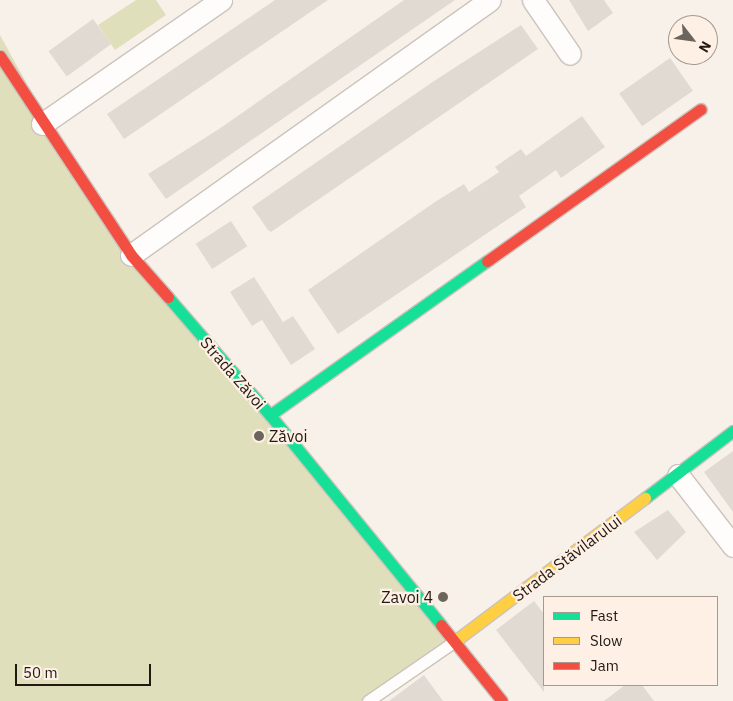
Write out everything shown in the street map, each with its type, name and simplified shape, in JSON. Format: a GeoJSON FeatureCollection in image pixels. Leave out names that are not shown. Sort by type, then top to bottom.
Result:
{"type":"FeatureCollection","features":[{"type":"Feature","properties":{"kind":"street"},"geometry":{"type":"LineString","coordinates":[[42,124],[221,0]]}},
{"type":"Feature","properties":{"kind":"street"},"geometry":{"type":"LineString","coordinates":[[131,255],[490,0]]}},
{"type":"Feature","properties":{"kind":"street"},"geometry":{"type":"LineString","coordinates":[[533,0],[570,54]]}},
{"type":"Feature","properties":{"kind":"street","name":"Strada Zăvoi"},"geometry":{"type":"LineString","coordinates":[[0,56],[42,124],[131,255],[270,415],[502,701]]}},
{"type":"Feature","properties":{"kind":"street"},"geometry":{"type":"LineString","coordinates":[[270,415],[701,109]]}},
{"type":"Feature","properties":{"kind":"street","name":"Strada Stăvilarului"},"geometry":{"type":"LineString","coordinates":[[455,641],[678,475],[733,431]]}},
{"type":"Feature","properties":{"kind":"street"},"geometry":{"type":"LineString","coordinates":[[678,475],[733,546]]}},
{"type":"Feature","properties":{"kind":"lane"},"geometry":{"type":"LineString","coordinates":[[368,701],[455,641]]}},
{"type":"Feature","properties":{"kind":"green space"},"geometry":{"type":"Polygon","coordinates":[[[136,0],[156,0],[166,15],[115,50],[98,25],[136,0]]]}},
{"type":"Feature","properties":{"kind":"green space"},"geometry":{"type":"Polygon","coordinates":[[[0,35],[50,126],[131,255],[455,641],[373,701],[0,701],[0,35]]]}},
{"type":"Feature","properties":{"kind":"building"},"geometry":{"type":"Polygon","coordinates":[[[275,0],[328,0],[124,139],[107,114],[275,0]]]}},
{"type":"Feature","properties":{"kind":"building"},"geometry":{"type":"Polygon","coordinates":[[[404,0],[455,0],[166,199],[148,174],[219,129],[404,0]]]}},
{"type":"Feature","properties":{"kind":"building"},"geometry":{"type":"Polygon","coordinates":[[[569,0],[604,0],[613,13],[588,31],[569,0]]]}},
{"type":"Feature","properties":{"kind":"building"},"geometry":{"type":"Polygon","coordinates":[[[93,19],[111,44],[67,76],[49,51],[93,19]]]}},
{"type":"Feature","properties":{"kind":"building"},"geometry":{"type":"Polygon","coordinates":[[[521,25],[538,49],[271,232],[268,230],[252,207],[434,81],[521,25]]]}},
{"type":"Feature","properties":{"kind":"building"},"geometry":{"type":"Polygon","coordinates":[[[668,59],[668,65],[675,65],[693,91],[642,126],[619,94],[668,59]]]}},
{"type":"Feature","properties":{"kind":"building"},"geometry":{"type":"Polygon","coordinates":[[[582,116],[605,147],[561,178],[556,170],[519,196],[526,207],[338,334],[308,290],[435,202],[464,184],[469,192],[499,172],[495,167],[521,149],[526,156],[582,116]]]}},
{"type":"Feature","properties":{"kind":"building"},"geometry":{"type":"Polygon","coordinates":[[[231,221],[247,246],[212,269],[196,244],[231,221]]]}},
{"type":"Feature","properties":{"kind":"building"},"geometry":{"type":"Polygon","coordinates":[[[254,277],[283,322],[293,316],[315,349],[291,365],[262,320],[252,326],[230,292],[254,277]]]}},
{"type":"Feature","properties":{"kind":"building"},"geometry":{"type":"Polygon","coordinates":[[[733,451],[733,512],[704,472],[733,451]]]}},
{"type":"Feature","properties":{"kind":"building"},"geometry":{"type":"Polygon","coordinates":[[[668,510],[686,532],[657,560],[634,532],[668,510]]]}},
{"type":"Feature","properties":{"kind":"building"},"geometry":{"type":"Polygon","coordinates":[[[534,601],[543,613],[544,692],[496,630],[534,601]]]}},
{"type":"Feature","properties":{"kind":"building"},"geometry":{"type":"Polygon","coordinates":[[[424,675],[443,701],[389,701],[424,675]]]}},
{"type":"Feature","properties":{"kind":"building"},"geometry":{"type":"Polygon","coordinates":[[[624,686],[643,686],[654,701],[604,701],[624,686]]]}},
{"type":"Feature","properties":{"kind":"traffic: fast"},"geometry":{"type":"LineString","coordinates":[[270,415],[487,261]]}},
{"type":"Feature","properties":{"kind":"traffic: fast"},"geometry":{"type":"LineString","coordinates":[[168,297],[270,415],[441,625]]}},
{"type":"Feature","properties":{"kind":"traffic: fast"},"geometry":{"type":"LineString","coordinates":[[645,498],[733,431]]}},
{"type":"Feature","properties":{"kind":"traffic: slow"},"geometry":{"type":"LineString","coordinates":[[455,641],[645,498]]}},
{"type":"Feature","properties":{"kind":"traffic: jam"},"geometry":{"type":"LineString","coordinates":[[0,56],[131,255],[168,297]]}},
{"type":"Feature","properties":{"kind":"traffic: jam"},"geometry":{"type":"LineString","coordinates":[[487,261],[701,109]]}},
{"type":"Feature","properties":{"kind":"traffic: jam"},"geometry":{"type":"LineString","coordinates":[[441,625],[502,701]]}},
{"type":"Feature","properties":{"kind":"place","name":"Zăvoi"},"geometry":{"type":"Point","coordinates":[259,436]}},
{"type":"Feature","properties":{"kind":"place","name":"Zavoi 4"},"geometry":{"type":"Point","coordinates":[443,597]}}]}
